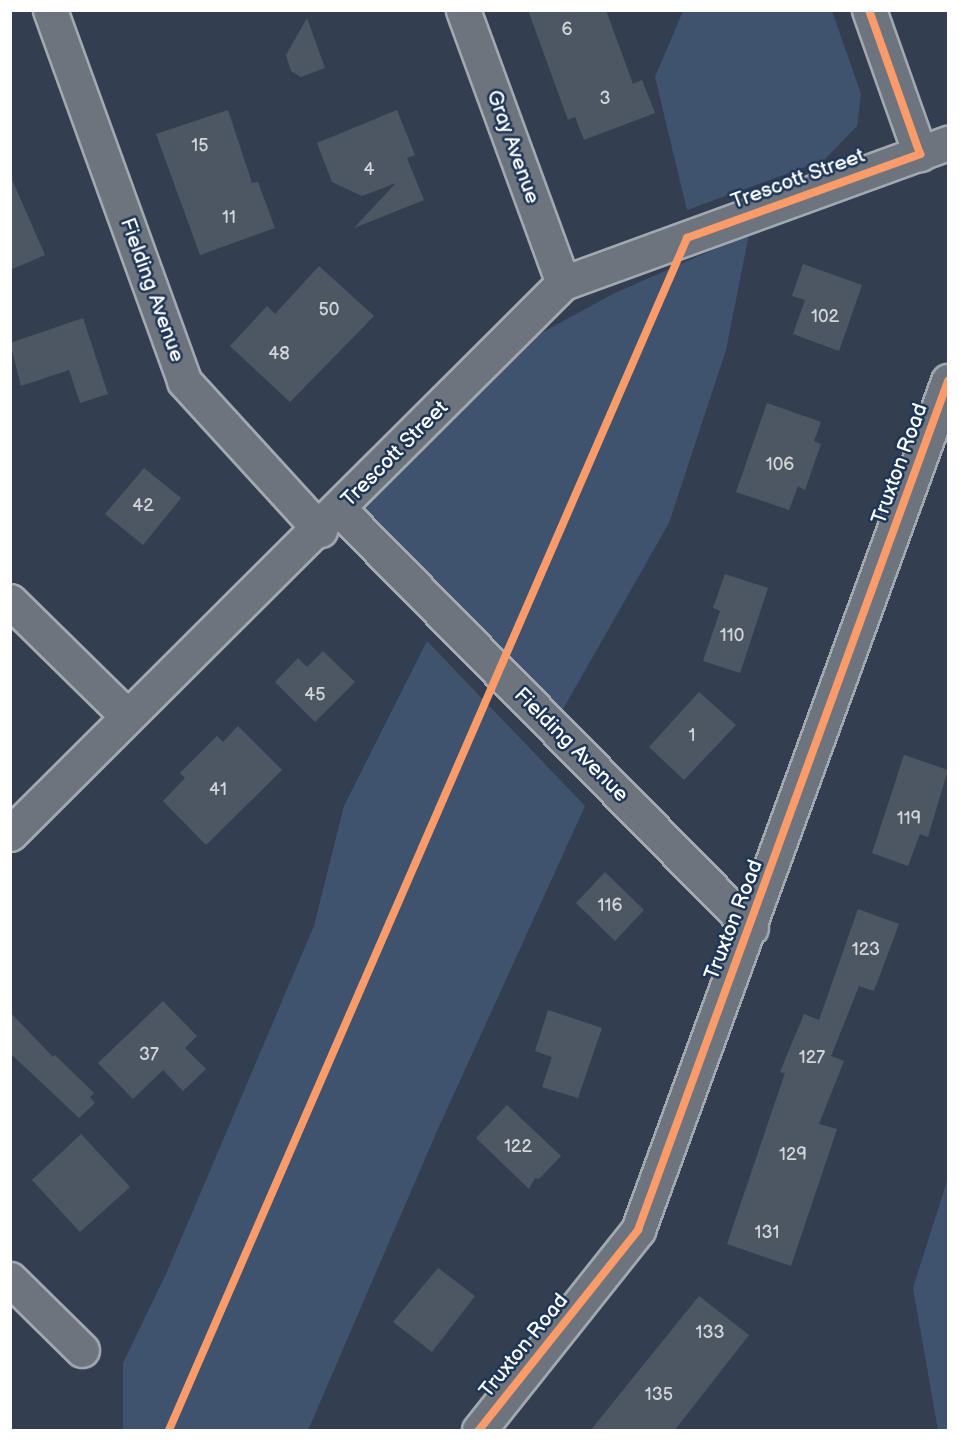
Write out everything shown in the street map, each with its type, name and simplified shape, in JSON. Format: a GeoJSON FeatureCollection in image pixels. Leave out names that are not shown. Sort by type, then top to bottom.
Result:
{"type":"FeatureCollection","features":[{"type":"Feature","properties":{"kind":"street","name":"Fielding Avenue"},"geometry":{"type":"LineString","coordinates":[[50,10],[184,381],[751,928]]}},
{"type":"Feature","properties":{"kind":"street","name":"Gray Avenue"},"geometry":{"type":"LineString","coordinates":[[463,10],[563,283]]}},
{"type":"Feature","properties":{"kind":"street"},"geometry":{"type":"LineString","coordinates":[[868,10],[934,148]]}},
{"type":"Feature","properties":{"kind":"street","name":"Trescott Street"},"geometry":{"type":"LineString","coordinates":[[10,834],[126,715],[330,520],[563,283],[934,148]]}},
{"type":"Feature","properties":{"kind":"street","name":"Truxton Road"},"geometry":{"type":"LineString","coordinates":[[479,1431],[638,1230],[751,928],[948,381]]}},
{"type":"Feature","properties":{"kind":"street"},"geometry":{"type":"LineString","coordinates":[[10,601],[126,715]]}},
{"type":"Feature","properties":{"kind":"street"},"geometry":{"type":"LineString","coordinates":[[10,1279],[82,1350]]}},
{"type":"Feature","properties":{"kind":"shaded area"},"geometry":{"type":"Polygon","coordinates":[[[683,11],[832,11],[861,94],[857,126],[824,160],[687,210],[655,77],[683,11]]]}},
{"type":"Feature","properties":{"kind":"shaded area"},"geometry":{"type":"Polygon","coordinates":[[[749,234],[726,350],[669,523],[563,709],[355,516],[357,507],[530,339],[615,293],[749,234]]]}},
{"type":"Feature","properties":{"kind":"shaded area"},"geometry":{"type":"Polygon","coordinates":[[[427,641],[585,806],[437,1131],[308,1430],[123,1430],[123,1363],[166,1274],[314,926],[344,806],[427,641]]]}},
{"type":"Feature","properties":{"kind":"shaded area"},"geometry":{"type":"Polygon","coordinates":[[[948,1178],[948,1430],[938,1430],[913,1288],[948,1178]]]}},
{"type":"Feature","properties":{"kind":"building"},"geometry":{"type":"Polygon","coordinates":[[[528,10],[606,10],[633,84],[642,80],[655,113],[584,140],[575,117],[568,120],[528,10]]]}},
{"type":"Feature","properties":{"kind":"building"},"geometry":{"type":"Polygon","coordinates":[[[307,18],[325,68],[301,77],[291,71],[286,55],[307,18]]]}},
{"type":"Feature","properties":{"kind":"building"},"geometry":{"type":"Polygon","coordinates":[[[228,110],[252,183],[258,182],[275,228],[200,255],[156,134],[228,110]]]}},
{"type":"Feature","properties":{"kind":"building"},"geometry":{"type":"Polygon","coordinates":[[[397,110],[415,155],[407,158],[424,200],[354,228],[396,183],[362,196],[332,182],[317,143],[397,110]]]}},
{"type":"Feature","properties":{"kind":"building"},"geometry":{"type":"Polygon","coordinates":[[[10,175],[45,255],[10,270],[10,175]]]}},
{"type":"Feature","properties":{"kind":"building"},"geometry":{"type":"Polygon","coordinates":[[[803,264],[862,285],[839,351],[793,334],[805,300],[792,296],[803,264]]]}},
{"type":"Feature","properties":{"kind":"building"},"geometry":{"type":"Polygon","coordinates":[[[319,266],[374,316],[290,402],[230,346],[267,306],[275,314],[319,266]]]}},
{"type":"Feature","properties":{"kind":"building"},"geometry":{"type":"Polygon","coordinates":[[[83,318],[108,394],[80,403],[69,370],[21,386],[10,343],[83,318]]]}},
{"type":"Feature","properties":{"kind":"building"},"geometry":{"type":"Polygon","coordinates":[[[767,403],[821,422],[814,441],[821,444],[805,490],[798,486],[789,510],[736,492],[767,403]]]}},
{"type":"Feature","properties":{"kind":"building"},"geometry":{"type":"Polygon","coordinates":[[[144,468],[181,498],[143,545],[105,514],[144,468]]]}},
{"type":"Feature","properties":{"kind":"building"},"geometry":{"type":"Polygon","coordinates":[[[725,574],[768,588],[740,673],[703,661],[720,611],[713,608],[725,574]]]}},
{"type":"Feature","properties":{"kind":"building"},"geometry":{"type":"Polygon","coordinates":[[[323,651],[355,682],[315,722],[275,682],[298,658],[307,667],[323,651]]]}},
{"type":"Feature","properties":{"kind":"building"},"geometry":{"type":"Polygon","coordinates":[[[699,692],[736,725],[684,780],[649,747],[699,692]]]}},
{"type":"Feature","properties":{"kind":"building"},"geometry":{"type":"Polygon","coordinates":[[[238,726],[282,770],[206,845],[163,801],[185,778],[180,773],[217,736],[223,742],[238,726]]]}},
{"type":"Feature","properties":{"kind":"building"},"geometry":{"type":"Polygon","coordinates":[[[904,755],[948,770],[928,837],[920,834],[908,866],[872,853],[904,755]]]}},
{"type":"Feature","properties":{"kind":"building"},"geometry":{"type":"Polygon","coordinates":[[[605,872],[644,910],[615,941],[576,903],[605,872]]]}},
{"type":"Feature","properties":{"kind":"building"},"geometry":{"type":"Polygon","coordinates":[[[858,909],[899,924],[874,991],[859,986],[831,1056],[844,1061],[819,1124],[837,1129],[791,1266],[727,1244],[785,1073],[780,1072],[804,1014],[819,1020],[858,909]]]}},
{"type":"Feature","properties":{"kind":"building"},"geometry":{"type":"Polygon","coordinates":[[[163,1001],[197,1036],[185,1048],[206,1069],[183,1091],[163,1070],[133,1099],[98,1063],[163,1001]]]}},
{"type":"Feature","properties":{"kind":"building"},"geometry":{"type":"Polygon","coordinates":[[[548,1010],[602,1028],[578,1098],[542,1087],[552,1057],[535,1051],[548,1010]]]}},
{"type":"Feature","properties":{"kind":"building"},"geometry":{"type":"Polygon","coordinates":[[[10,1012],[53,1057],[55,1055],[94,1093],[90,1097],[95,1103],[79,1118],[10,1053],[10,1012]]]}},
{"type":"Feature","properties":{"kind":"building"},"geometry":{"type":"Polygon","coordinates":[[[507,1105],[561,1156],[539,1179],[535,1178],[529,1189],[476,1138],[507,1105]]]}},
{"type":"Feature","properties":{"kind":"building"},"geometry":{"type":"Polygon","coordinates":[[[81,1134],[130,1187],[80,1232],[32,1180],[81,1134]]]}},
{"type":"Feature","properties":{"kind":"building"},"geometry":{"type":"Polygon","coordinates":[[[438,1268],[475,1296],[432,1352],[393,1322],[438,1268]]]}},
{"type":"Feature","properties":{"kind":"building"},"geometry":{"type":"Polygon","coordinates":[[[699,1296],[749,1335],[674,1431],[590,1431],[699,1296]]]}},
{"type":"Feature","properties":{"kind":"cycle path"},"geometry":{"type":"LineString","coordinates":[[169,1430],[687,238],[920,154],[869,10]]}},
{"type":"Feature","properties":{"kind":"cycle path"},"geometry":{"type":"LineString","coordinates":[[479,1430],[638,1230],[948,381]]}}]}
